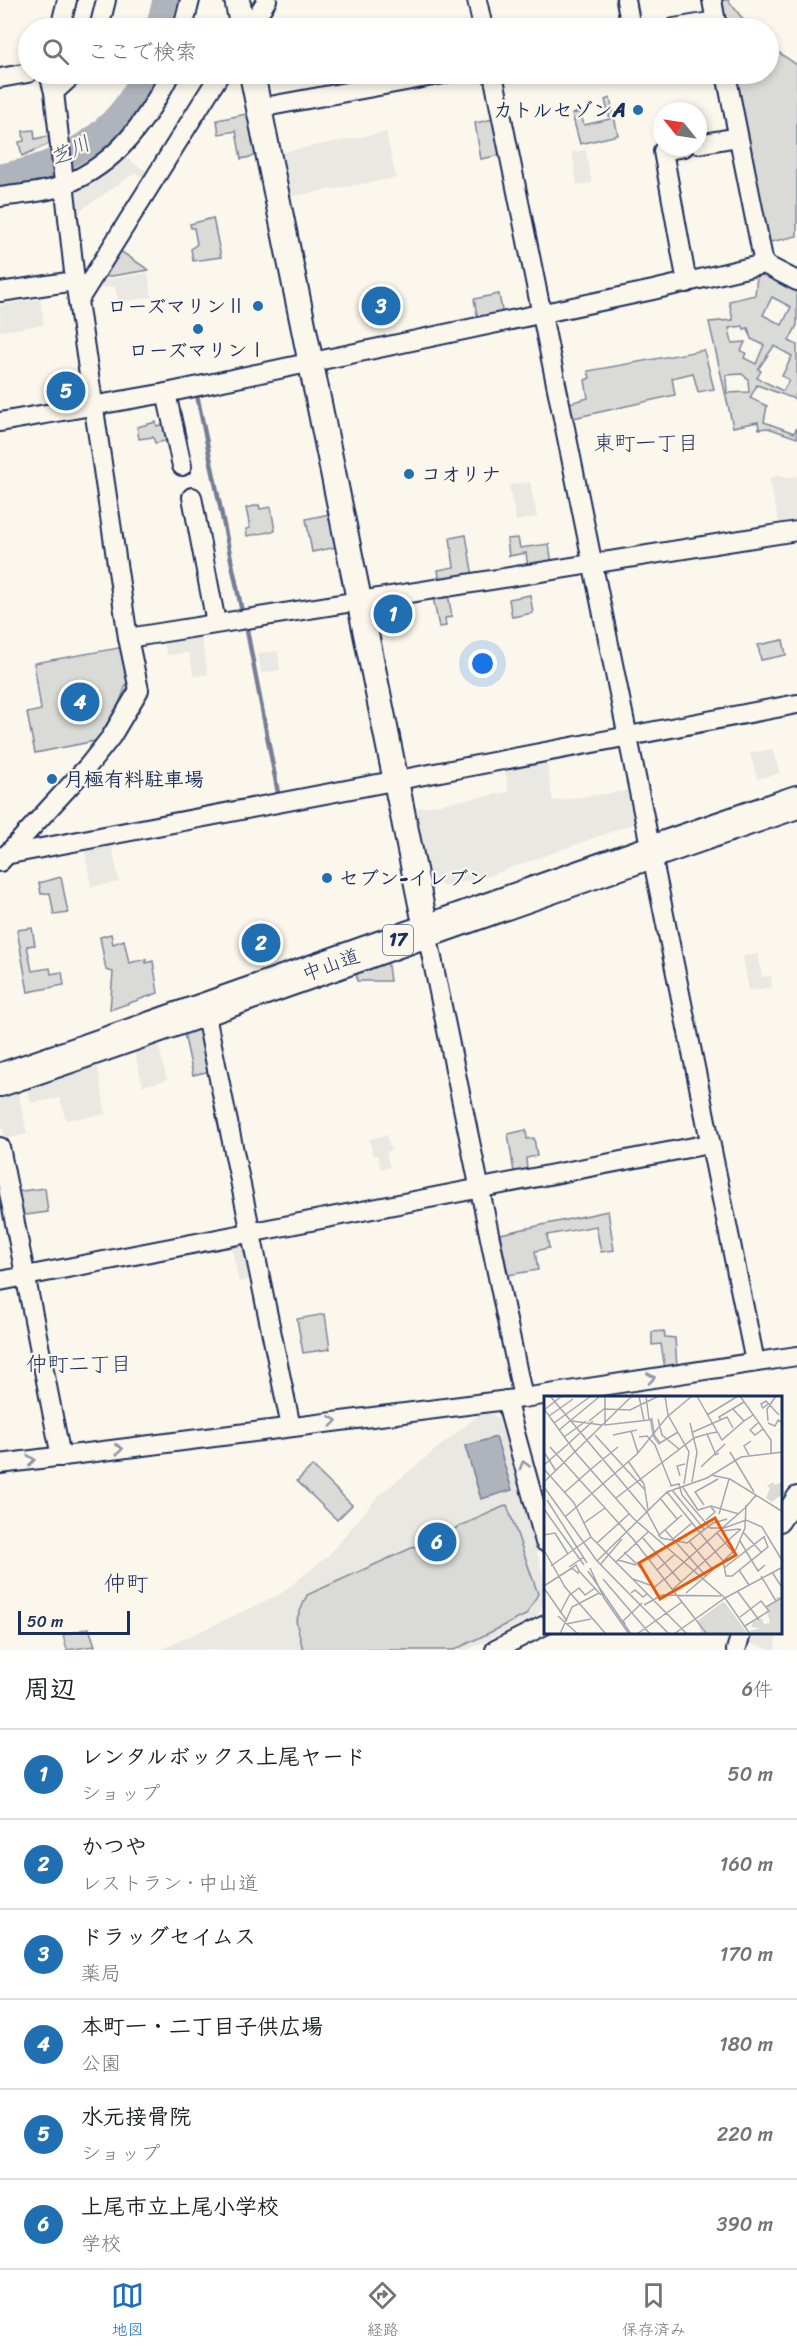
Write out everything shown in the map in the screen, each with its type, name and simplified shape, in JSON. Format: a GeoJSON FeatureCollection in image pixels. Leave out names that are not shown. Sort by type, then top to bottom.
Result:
{"type":"FeatureCollection","features":[{"type":"Feature","properties":{"kind":"highway","name":"中山道"},"geometry":{"type":"LineString","coordinates":[[0,1061],[425,922],[649,844],[797,783]]}},
{"type":"Feature","properties":{"kind":"highway","name":"中山道"},"geometry":{"type":"LineString","coordinates":[[649,844],[797,802]]}},
{"type":"Feature","properties":{"kind":"highway","name":"中山道"},"geometry":{"type":"LineString","coordinates":[[0,1080],[205,1011],[425,922]]}},
{"type":"Feature","properties":{"kind":"street"},"geometry":{"type":"LineString","coordinates":[[62,18],[67,0]]}},
{"type":"Feature","properties":{"kind":"street"},"geometry":{"type":"LineString","coordinates":[[102,18],[106,0]]}},
{"type":"Feature","properties":{"kind":"street"},"geometry":{"type":"LineString","coordinates":[[186,18],[190,0]]}},
{"type":"Feature","properties":{"kind":"street"},"geometry":{"type":"LineString","coordinates":[[237,0],[241,18]]}},
{"type":"Feature","properties":{"kind":"street"},"geometry":{"type":"LineString","coordinates":[[255,18],[267,0]]}},
{"type":"Feature","properties":{"kind":"street"},"geometry":{"type":"LineString","coordinates":[[477,0],[481,18]]}},
{"type":"Feature","properties":{"kind":"street"},"geometry":{"type":"LineString","coordinates":[[626,0],[630,18]]}},
{"type":"Feature","properties":{"kind":"street"},"geometry":{"type":"LineString","coordinates":[[712,0],[715,18]]}},
{"type":"Feature","properties":{"kind":"street"},"geometry":{"type":"LineString","coordinates":[[0,78],[18,75]]}},
{"type":"Feature","properties":{"kind":"street"},"geometry":{"type":"LineString","coordinates":[[2,857],[88,766],[111,737],[139,690],[128,638],[75,281],[52,84]]}},
{"type":"Feature","properties":{"kind":"street"},"geometry":{"type":"LineString","coordinates":[[54,92],[63,84]]}},
{"type":"Feature","properties":{"kind":"street"},"geometry":{"type":"LineString","coordinates":[[0,197],[62,183],[106,162],[142,125],[165,84]]}},
{"type":"Feature","properties":{"kind":"street"},"geometry":{"type":"LineString","coordinates":[[78,301],[214,84]]}},
{"type":"Feature","properties":{"kind":"street"},"geometry":{"type":"LineString","coordinates":[[254,84],[361,600],[478,1189],[514,1399],[544,1537]]}},
{"type":"Feature","properties":{"kind":"street"},"geometry":{"type":"LineString","coordinates":[[259,108],[390,84]]}},
{"type":"Feature","properties":{"kind":"street"},"geometry":{"type":"LineString","coordinates":[[494,84],[755,1362]]}},
{"type":"Feature","properties":{"kind":"street"},"geometry":{"type":"LineString","coordinates":[[728,84],[764,264]]}},
{"type":"Feature","properties":{"kind":"street"},"geometry":{"type":"LineString","coordinates":[[707,142],[738,136]]}},
{"type":"Feature","properties":{"kind":"street"},"geometry":{"type":"LineString","coordinates":[[664,156],[687,283]]}},
{"type":"Feature","properties":{"kind":"street"},"geometry":{"type":"LineString","coordinates":[[0,422],[94,403],[166,393],[687,283],[764,264],[797,281]]}},
{"type":"Feature","properties":{"kind":"street"},"geometry":{"type":"LineString","coordinates":[[0,292],[75,281]]}},
{"type":"Feature","properties":{"kind":"street"},"geometry":{"type":"LineString","coordinates":[[166,393],[182,466]]}},
{"type":"Feature","properties":{"kind":"street"},"geometry":{"type":"LineString","coordinates":[[192,497],[216,623]]}},
{"type":"Feature","properties":{"kind":"street"},"geometry":{"type":"LineString","coordinates":[[128,638],[797,531]]}},
{"type":"Feature","properties":{"kind":"street"},"geometry":{"type":"LineString","coordinates":[[2,857],[797,704]]}},
{"type":"Feature","properties":{"kind":"street"},"geometry":{"type":"LineString","coordinates":[[205,1011],[291,1427]]}},
{"type":"Feature","properties":{"kind":"street"},"geometry":{"type":"LineString","coordinates":[[0,1281],[709,1144]]}},
{"type":"Feature","properties":{"kind":"street"},"geometry":{"type":"LineString","coordinates":[[0,1147],[61,1456]]}},
{"type":"Feature","properties":{"kind":"street"},"geometry":{"type":"LineString","coordinates":[[0,1464],[514,1399],[797,1356]]}},
{"type":"Feature","properties":{"kind":"street"},"geometry":{"type":"LineString","coordinates":[[782,1519],[797,1496]]}},
{"type":"Feature","properties":{"kind":"street"},"geometry":{"type":"LineString","coordinates":[[495,1650],[544,1626]]}},
{"type":"Feature","properties":{"kind":"street"},"geometry":{"type":"LineString","coordinates":[[736,1650],[741,1635]]}},
{"type":"Feature","properties":{"kind":"shaded area"},"geometry":{"type":"Polygon","coordinates":[[[716,0],[728,0],[742,18],[720,18],[716,0]]]}},
{"type":"Feature","properties":{"kind":"shaded area"},"geometry":{"type":"Polygon","coordinates":[[[779,53],[797,65],[797,236],[766,243],[733,84],[779,84],[779,53]]]}},
{"type":"Feature","properties":{"kind":"shaded area"},"geometry":{"type":"Polygon","coordinates":[[[610,98],[618,135],[580,144],[572,114],[580,112],[584,125],[610,119],[605,100],[610,98]]]}},
{"type":"Feature","properties":{"kind":"shaded area"},"geometry":{"type":"Polygon","coordinates":[[[252,113],[260,155],[241,159],[236,131],[219,134],[217,120],[252,113]]]}},
{"type":"Feature","properties":{"kind":"shaded area"},"geometry":{"type":"Polygon","coordinates":[[[494,119],[501,155],[481,159],[475,123],[494,119]]]}},
{"type":"Feature","properties":{"kind":"shaded area"},"geometry":{"type":"Polygon","coordinates":[[[34,130],[35,139],[48,136],[49,144],[22,156],[19,142],[24,141],[23,131],[34,130]]]}},
{"type":"Feature","properties":{"kind":"shaded area"},"geometry":{"type":"Polygon","coordinates":[[[386,132],[396,178],[288,197],[278,153],[386,132]]]}},
{"type":"Feature","properties":{"kind":"shaded area"},"geometry":{"type":"Polygon","coordinates":[[[586,150],[592,183],[577,185],[572,152],[586,150]]]}},
{"type":"Feature","properties":{"kind":"shaded area"},"geometry":{"type":"Polygon","coordinates":[[[124,157],[151,174],[147,180],[135,173],[81,210],[76,218],[72,198],[77,189],[96,181],[124,157]]]}},
{"type":"Feature","properties":{"kind":"shaded area"},"geometry":{"type":"Polygon","coordinates":[[[213,218],[221,257],[193,261],[191,249],[197,244],[194,228],[191,228],[190,224],[213,218]]]}},
{"type":"Feature","properties":{"kind":"shaded area"},"geometry":{"type":"Polygon","coordinates":[[[117,249],[149,270],[99,278],[117,249]]]}},
{"type":"Feature","properties":{"kind":"shaded area"},"geometry":{"type":"Polygon","coordinates":[[[148,273],[152,297],[118,302],[115,286],[96,289],[95,281],[148,273]]]}},
{"type":"Feature","properties":{"kind":"shaded area"},"geometry":{"type":"Polygon","coordinates":[[[768,274],[797,285],[797,325],[789,341],[797,345],[797,392],[795,396],[797,400],[757,385],[750,398],[767,406],[764,422],[794,433],[797,427],[797,438],[768,428],[759,429],[758,422],[733,427],[709,322],[733,320],[729,301],[755,295],[757,276],[768,274]],[[772,297],[763,315],[782,325],[791,307],[772,297]],[[743,326],[729,328],[732,343],[745,342],[741,351],[746,353],[744,358],[756,364],[764,345],[751,339],[748,328],[744,329],[743,326]],[[774,346],[758,369],[761,371],[757,378],[783,391],[789,380],[782,376],[792,356],[774,346]],[[742,374],[726,375],[727,393],[749,392],[748,379],[742,374]]]}},
{"type":"Feature","properties":{"kind":"shaded area"},"geometry":{"type":"Polygon","coordinates":[[[499,294],[503,316],[478,320],[474,299],[499,294]]]}},
{"type":"Feature","properties":{"kind":"shaded area"},"geometry":{"type":"Polygon","coordinates":[[[40,299],[44,325],[0,331],[0,305],[40,299]]]}},
{"type":"Feature","properties":{"kind":"shaded area"},"geometry":{"type":"Polygon","coordinates":[[[704,350],[714,389],[698,392],[693,373],[672,378],[675,395],[569,419],[566,404],[588,398],[585,380],[590,378],[588,371],[704,350]]]}},
{"type":"Feature","properties":{"kind":"shaded area"},"geometry":{"type":"Polygon","coordinates":[[[156,422],[157,426],[168,424],[171,440],[155,443],[153,437],[139,439],[137,427],[156,422]]]}},
{"type":"Feature","properties":{"kind":"shaded area"},"geometry":{"type":"Polygon","coordinates":[[[781,475],[782,478],[797,476],[797,525],[780,528],[769,478],[781,475]]]}},
{"type":"Feature","properties":{"kind":"shaded area"},"geometry":{"type":"Polygon","coordinates":[[[530,482],[537,517],[516,521],[509,485],[530,482]]]}},
{"type":"Feature","properties":{"kind":"shaded area"},"geometry":{"type":"Polygon","coordinates":[[[259,505],[260,509],[271,507],[275,531],[247,536],[246,529],[250,528],[246,508],[259,505]]]}},
{"type":"Feature","properties":{"kind":"shaded area"},"geometry":{"type":"Polygon","coordinates":[[[334,513],[337,547],[312,552],[306,519],[334,513]]]}},
{"type":"Feature","properties":{"kind":"shaded area"},"geometry":{"type":"Polygon","coordinates":[[[466,535],[473,577],[440,583],[438,570],[454,567],[450,538],[466,535]]]}},
{"type":"Feature","properties":{"kind":"shaded area"},"geometry":{"type":"Polygon","coordinates":[[[518,538],[520,548],[549,544],[552,565],[528,569],[526,553],[509,556],[507,539],[518,538]]]}},
{"type":"Feature","properties":{"kind":"shaded area"},"geometry":{"type":"Polygon","coordinates":[[[448,594],[452,617],[445,618],[446,626],[439,627],[433,597],[448,594]]]}},
{"type":"Feature","properties":{"kind":"shaded area"},"geometry":{"type":"Polygon","coordinates":[[[530,595],[533,613],[512,617],[509,599],[530,595]]]}},
{"type":"Feature","properties":{"kind":"shaded area"},"geometry":{"type":"Polygon","coordinates":[[[200,631],[208,674],[194,676],[189,653],[167,655],[162,636],[200,631]]]}},
{"type":"Feature","properties":{"kind":"shaded area"},"geometry":{"type":"Polygon","coordinates":[[[783,640],[786,655],[761,660],[758,645],[783,640]]]}},
{"type":"Feature","properties":{"kind":"shaded area"},"geometry":{"type":"Polygon","coordinates":[[[124,647],[129,677],[112,723],[100,740],[35,753],[27,713],[41,710],[34,663],[124,647]]]}},
{"type":"Feature","properties":{"kind":"shaded area"},"geometry":{"type":"Polygon","coordinates":[[[278,651],[280,670],[261,673],[258,653],[278,651]]]}},
{"type":"Feature","properties":{"kind":"shaded area"},"geometry":{"type":"Polygon","coordinates":[[[772,749],[780,773],[757,779],[750,753],[772,749]]]}},
{"type":"Feature","properties":{"kind":"shaded area"},"geometry":{"type":"Polygon","coordinates":[[[546,758],[553,801],[631,790],[638,822],[486,877],[443,886],[425,874],[412,809],[509,792],[504,765],[546,758]]]}},
{"type":"Feature","properties":{"kind":"shaded area"},"geometry":{"type":"Polygon","coordinates":[[[111,841],[119,882],[91,887],[84,846],[111,841]]]}},
{"type":"Feature","properties":{"kind":"shaded area"},"geometry":{"type":"Polygon","coordinates":[[[61,877],[68,913],[54,915],[50,893],[41,894],[39,883],[61,877]]]}},
{"type":"Feature","properties":{"kind":"shaded area"},"geometry":{"type":"Polygon","coordinates":[[[32,928],[35,945],[27,946],[32,971],[50,968],[51,974],[62,972],[64,985],[28,992],[17,930],[32,928]]]}},
{"type":"Feature","properties":{"kind":"shaded area"},"geometry":{"type":"Polygon","coordinates":[[[111,934],[113,944],[124,940],[129,963],[146,959],[146,963],[153,961],[158,993],[110,1010],[113,972],[106,970],[100,937],[111,934]]]}},
{"type":"Feature","properties":{"kind":"shaded area"},"geometry":{"type":"Polygon","coordinates":[[[758,954],[762,977],[771,976],[772,987],[749,991],[743,956],[758,954]]]}},
{"type":"Feature","properties":{"kind":"shaded area"},"geometry":{"type":"Polygon","coordinates":[[[387,958],[390,981],[357,981],[356,970],[387,958]]]}},
{"type":"Feature","properties":{"kind":"shaded area"},"geometry":{"type":"Polygon","coordinates":[[[202,1029],[211,1071],[193,1075],[184,1033],[202,1029]]]}},
{"type":"Feature","properties":{"kind":"shaded area"},"geometry":{"type":"Polygon","coordinates":[[[158,1044],[167,1080],[143,1086],[134,1050],[158,1044]]]}},
{"type":"Feature","properties":{"kind":"shaded area"},"geometry":{"type":"Polygon","coordinates":[[[97,1064],[106,1114],[66,1120],[60,1098],[31,1103],[26,1086],[97,1064]]]}},
{"type":"Feature","properties":{"kind":"shaded area"},"geometry":{"type":"Polygon","coordinates":[[[18,1091],[27,1134],[5,1139],[0,1118],[0,1097],[18,1091]]]}},
{"type":"Feature","properties":{"kind":"shaded area"},"geometry":{"type":"Polygon","coordinates":[[[526,1130],[527,1139],[534,1138],[537,1156],[526,1158],[527,1170],[514,1172],[508,1134],[526,1130]]]}},
{"type":"Feature","properties":{"kind":"shaded area"},"geometry":{"type":"Polygon","coordinates":[[[387,1135],[391,1151],[386,1152],[390,1167],[381,1169],[377,1155],[373,1156],[369,1139],[387,1135]]]}},
{"type":"Feature","properties":{"kind":"shaded area"},"geometry":{"type":"Polygon","coordinates":[[[45,1188],[48,1212],[18,1216],[14,1192],[45,1188]]]}},
{"type":"Feature","properties":{"kind":"shaded area"},"geometry":{"type":"Polygon","coordinates":[[[608,1211],[614,1250],[601,1252],[596,1226],[547,1235],[549,1248],[535,1251],[538,1270],[508,1275],[500,1234],[608,1211]]]}},
{"type":"Feature","properties":{"kind":"shaded area"},"geometry":{"type":"Polygon","coordinates":[[[245,1238],[256,1278],[239,1282],[230,1241],[245,1238]]]}},
{"type":"Feature","properties":{"kind":"shaded area"},"geometry":{"type":"Polygon","coordinates":[[[325,1314],[330,1349],[303,1353],[297,1319],[325,1314]]]}},
{"type":"Feature","properties":{"kind":"shaded area"},"geometry":{"type":"Polygon","coordinates":[[[664,1331],[665,1337],[675,1338],[677,1367],[665,1369],[661,1344],[652,1345],[652,1332],[664,1331]]]}},
{"type":"Feature","properties":{"kind":"shaded area"},"geometry":{"type":"Polygon","coordinates":[[[485,1410],[501,1419],[544,1578],[544,1603],[537,1616],[467,1650],[160,1650],[280,1594],[329,1555],[378,1496],[485,1410]]]}},
{"type":"Feature","properties":{"kind":"shaded area"},"geometry":{"type":"Polygon","coordinates":[[[496,1437],[512,1490],[481,1499],[465,1446],[496,1437]]]}},
{"type":"Feature","properties":{"kind":"shaded area"},"geometry":{"type":"Polygon","coordinates":[[[312,1466],[352,1505],[337,1520],[297,1481],[312,1466]]]}},
{"type":"Feature","properties":{"kind":"shaded area"},"geometry":{"type":"Polygon","coordinates":[[[507,1505],[538,1594],[526,1615],[454,1650],[303,1650],[296,1621],[307,1595],[507,1505]]]}},
{"type":"Feature","properties":{"kind":"shaded area"},"geometry":{"type":"Polygon","coordinates":[[[89,1628],[95,1646],[67,1650],[63,1635],[89,1628]]]}},
{"type":"Feature","properties":{"kind":"shaded area"},"geometry":{"type":"Polygon","coordinates":[[[748,1635],[776,1635],[775,1650],[746,1643],[748,1635]]]}},
{"type":"Feature","properties":{"kind":"waterway","name":"芝川"},"geometry":{"type":"LineString","coordinates":[[162,18],[166,0]]}},
{"type":"Feature","properties":{"kind":"waterway","name":"芝川"},"geometry":{"type":"LineString","coordinates":[[0,177],[46,165],[86,144],[120,114],[140,84]]}},
{"type":"Feature","properties":{"kind":"waterway"},"geometry":{"type":"LineString","coordinates":[[197,395],[242,612]]}},
{"type":"Feature","properties":{"kind":"waterway"},"geometry":{"type":"LineString","coordinates":[[246,625],[279,798]]}},
{"type":"Feature","properties":{"kind":"place","name":"カトルセゾンA"},"geometry":{"type":"Point","coordinates":[638,110]}},
{"type":"Feature","properties":{"kind":"place","name":"ローズマリンⅡ"},"geometry":{"type":"Point","coordinates":[258,306]}},
{"type":"Feature","properties":{"kind":"place","name":"ドラッグセイムス"},"geometry":{"type":"Point","coordinates":[381,306]}},
{"type":"Feature","properties":{"kind":"place","name":"ローズマリンⅠ"},"geometry":{"type":"Point","coordinates":[198,329]}},
{"type":"Feature","properties":{"kind":"place","name":"水元接骨院"},"geometry":{"type":"Point","coordinates":[66,391]}},
{"type":"Feature","properties":{"kind":"place","name":"コオリナ"},"geometry":{"type":"Point","coordinates":[409,474]}},
{"type":"Feature","properties":{"kind":"place","name":"レンタルボックス上尾ヤード"},"geometry":{"type":"Point","coordinates":[393,614]}},
{"type":"Feature","properties":{"kind":"place","name":"本町一・二丁目子供広場"},"geometry":{"type":"Point","coordinates":[80,702]}},
{"type":"Feature","properties":{"kind":"place","name":"月極有料駐車場"},"geometry":{"type":"Point","coordinates":[52,779]}},
{"type":"Feature","properties":{"kind":"place","name":"セブン-イレブン"},"geometry":{"type":"Point","coordinates":[327,878]}},
{"type":"Feature","properties":{"kind":"place","name":"かつや"},"geometry":{"type":"Point","coordinates":[261,943]}},
{"type":"Feature","properties":{"kind":"place","name":"上尾市立上尾小学校"},"geometry":{"type":"Point","coordinates":[437,1542]}},
{"type":"Feature","properties":{"kind":"district","name":"東町一丁目"},"geometry":{"type":"Point","coordinates":[646,443]}},
{"type":"Feature","properties":{"kind":"district","name":"仲町二丁目"},"geometry":{"type":"Point","coordinates":[79,1364]}},
{"type":"Feature","properties":{"kind":"district","name":"仲町"},"geometry":{"type":"Point","coordinates":[126,1583]}}]}
